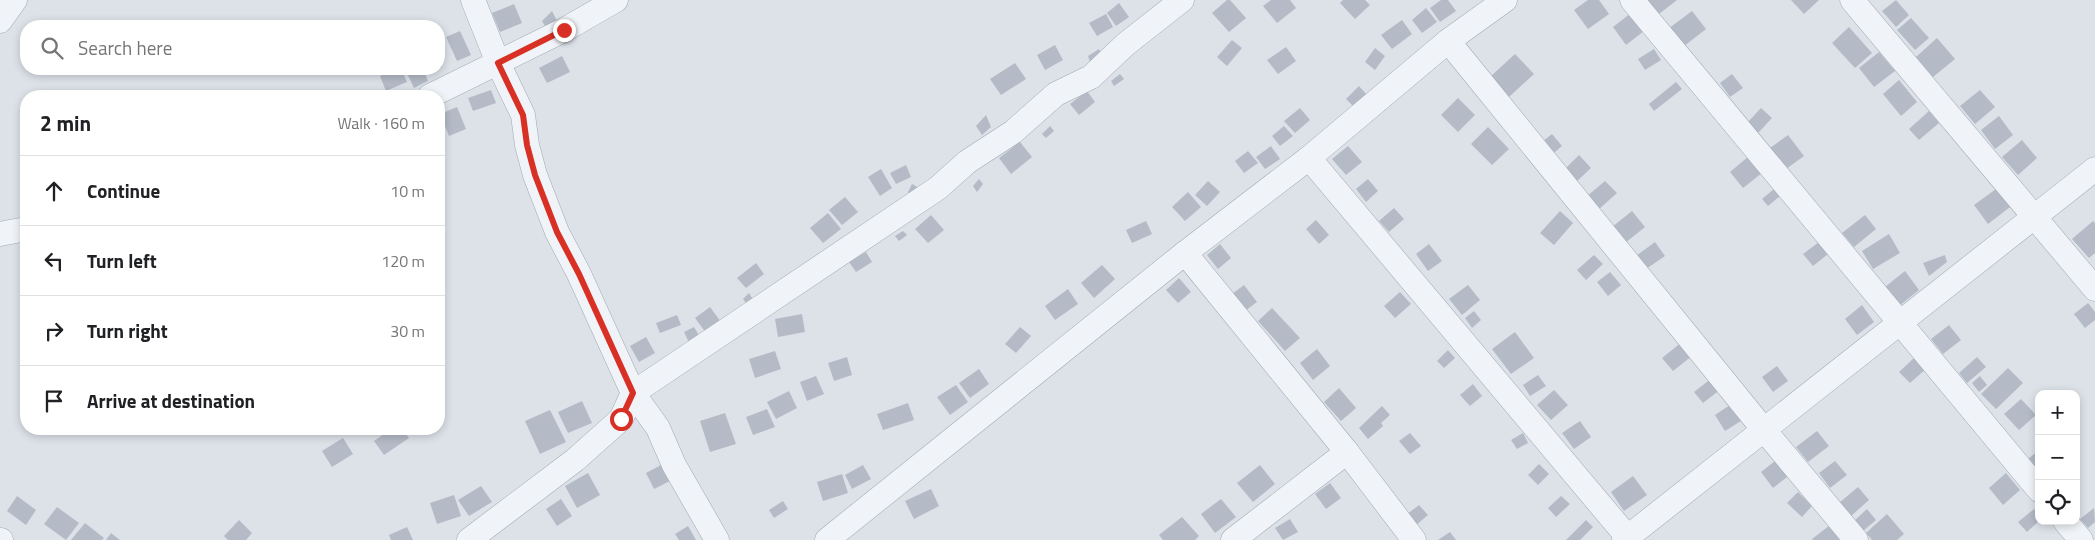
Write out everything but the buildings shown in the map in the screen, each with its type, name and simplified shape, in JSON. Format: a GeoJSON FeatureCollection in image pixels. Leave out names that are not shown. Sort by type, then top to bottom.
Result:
{"type":"FeatureCollection","features":[{"type":"Feature","properties":{"kind":"street"},"geometry":{"type":"LineString","coordinates":[[0,21],[15,0]]}},
{"type":"Feature","properties":{"kind":"street"},"geometry":{"type":"LineString","coordinates":[[473,0],[498,63],[523,115],[527,145],[535,175],[557,232],[579,274],[633,393],[658,428],[674,465],[717,540]]}},
{"type":"Feature","properties":{"kind":"street"},"geometry":{"type":"LineString","coordinates":[[442,90],[564,30],[616,0]]}},
{"type":"Feature","properties":{"kind":"street"},"geometry":{"type":"LineString","coordinates":[[469,540],[575,460],[608,431],[621,419],[633,393],[938,188],[967,162],[1013,132],[1056,94],[1091,77],[1126,44],[1182,0]]}},
{"type":"Feature","properties":{"kind":"street"},"geometry":{"type":"LineString","coordinates":[[827,540],[1185,253],[1309,158],[1448,41],[1505,0]]}},
{"type":"Feature","properties":{"kind":"street"},"geometry":{"type":"LineString","coordinates":[[1632,0],[2035,485]]}},
{"type":"Feature","properties":{"kind":"street"},"geometry":{"type":"LineString","coordinates":[[1852,0],[2095,289]]}},
{"type":"Feature","properties":{"kind":"street"},"geometry":{"type":"LineString","coordinates":[[1448,41],[1764,430],[1856,540]]}},
{"type":"Feature","properties":{"kind":"street"},"geometry":{"type":"LineString","coordinates":[[1309,158],[1627,539],[2095,169]]}},
{"type":"Feature","properties":{"kind":"street"},"geometry":{"type":"LineString","coordinates":[[0,234],[20,230]]}},
{"type":"Feature","properties":{"kind":"street"},"geometry":{"type":"LineString","coordinates":[[1185,253],[1347,452],[1414,540]]}},
{"type":"Feature","properties":{"kind":"street"},"geometry":{"type":"LineString","coordinates":[[1233,540],[1347,452]]}},
{"type":"Feature","properties":{"kind":"street"},"geometry":{"type":"LineString","coordinates":[[2068,525],[2081,540]]}},
{"type":"Feature","properties":{"kind":"route"},"geometry":{"type":"LineString","coordinates":[[564,30],[498,63],[523,115],[527,145],[535,175],[557,232],[579,274],[633,393],[621,419]]}}]}
